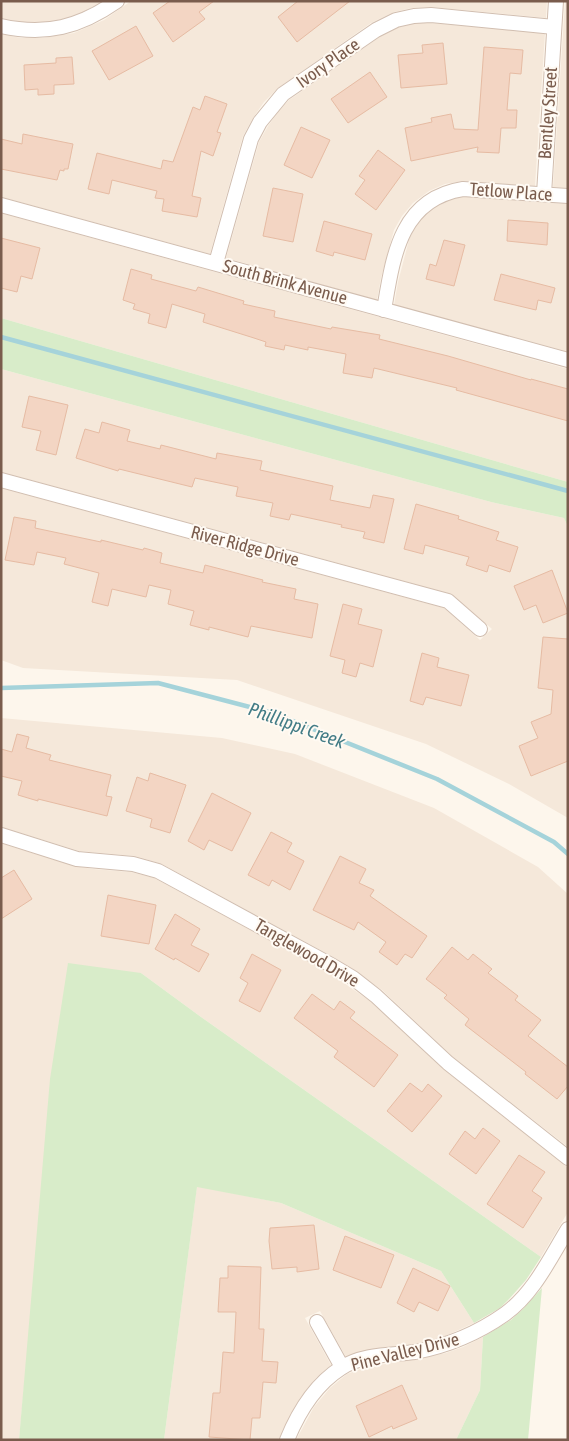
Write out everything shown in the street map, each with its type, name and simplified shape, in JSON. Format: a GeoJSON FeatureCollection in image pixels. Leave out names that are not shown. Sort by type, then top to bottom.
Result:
{"type":"FeatureCollection","features":[{"type":"Feature","properties":{"kind":"street"},"geometry":{"type":"LineString","coordinates":[[1,26],[21,30],[42,31],[58,29],[86,20],[117,1]]}},
{"type":"Feature","properties":{"kind":"street","name":"Bentley Street"},"geometry":{"type":"LineString","coordinates":[[544,194],[556,1]]}},
{"type":"Feature","properties":{"kind":"street","name":"Ivory Place"},"geometry":{"type":"LineString","coordinates":[[216,263],[251,139],[260,122],[283,94],[376,30],[396,20],[431,15],[554,27]]}},
{"type":"Feature","properties":{"kind":"street","name":"Tetlow Place"},"geometry":{"type":"LineString","coordinates":[[384,310],[389,280],[402,233],[410,219],[420,208],[435,197],[449,191],[463,189],[568,196]]}},
{"type":"Feature","properties":{"kind":"street","name":"South Brink Avenue"},"geometry":{"type":"LineString","coordinates":[[1,205],[568,360]]}},
{"type":"Feature","properties":{"kind":"street","name":"River Ridge Drive"},"geometry":{"type":"LineString","coordinates":[[1,480],[448,601],[480,629]]}},
{"type":"Feature","properties":{"kind":"street","name":"Tanglewood Drive"},"geometry":{"type":"LineString","coordinates":[[1,835],[77,859],[133,864],[158,871],[333,966],[376,996],[448,1064],[568,1158]]}},
{"type":"Feature","properties":{"kind":"street","name":"Pine Valley Drive"},"geometry":{"type":"LineString","coordinates":[[287,1440],[306,1403],[323,1383],[342,1367],[373,1357],[415,1352],[444,1345],[474,1333],[506,1314],[534,1285],[568,1229]]}},
{"type":"Feature","properties":{"kind":"street","name":"Pine Valley Drive"},"geometry":{"type":"LineString","coordinates":[[317,1322],[342,1367]]}},
{"type":"Feature","properties":{"kind":"shaded area"},"geometry":{"type":"Polygon","coordinates":[[[1,1],[102,1],[82,13],[68,18],[41,23],[1,18],[1,1]]]}},
{"type":"Feature","properties":{"kind":"shaded area"},"geometry":{"type":"Polygon","coordinates":[[[131,1],[547,1],[546,18],[431,7],[412,8],[394,12],[371,23],[278,88],[264,102],[243,136],[210,254],[1,197],[1,34],[21,38],[42,38],[74,33],[104,20],[131,1]]]}},
{"type":"Feature","properties":{"kind":"shaded area"},"geometry":{"type":"Polygon","coordinates":[[[565,1],[568,1],[568,188],[553,187],[565,1]]]}},
{"type":"Feature","properties":{"kind":"shaded area"},"geometry":{"type":"Polygon","coordinates":[[[416,23],[545,33],[535,186],[463,181],[445,184],[429,191],[413,203],[402,216],[394,230],[377,300],[226,258],[259,142],[278,112],[289,100],[381,36],[399,27],[416,23]]]}},
{"type":"Feature","properties":{"kind":"shaded area"},"geometry":{"type":"Polygon","coordinates":[[[464,196],[568,204],[568,352],[394,305],[410,236],[417,224],[426,213],[439,203],[464,196]]]}},
{"type":"Feature","properties":{"kind":"shaded area"},"geometry":{"type":"Polygon","coordinates":[[[1,213],[568,369],[568,482],[1,318],[1,213]]]}},
{"type":"Feature","properties":{"kind":"shaded area"},"geometry":{"type":"Polygon","coordinates":[[[1,369],[491,502],[564,518],[568,527],[568,818],[509,784],[426,744],[237,680],[23,668],[1,660],[1,488],[444,608],[480,640],[492,629],[451,594],[1,472],[1,369]]]}},
{"type":"Feature","properties":{"kind":"shaded area"},"geometry":{"type":"Polygon","coordinates":[[[1,718],[222,738],[295,754],[434,808],[538,867],[568,894],[568,1147],[454,1058],[382,990],[337,959],[162,864],[135,856],[79,851],[1,827],[1,718]]]}},
{"type":"Feature","properties":{"kind":"shaded area"},"geometry":{"type":"Polygon","coordinates":[[[1,843],[74,866],[131,872],[154,878],[328,972],[370,1001],[443,1069],[568,1168],[568,1212],[541,1257],[141,973],[29,1335],[19,1440],[1,1440],[1,843]]]}},
{"type":"Feature","properties":{"kind":"shaded area"},"geometry":{"type":"Polygon","coordinates":[[[197,1186],[281,1203],[441,1271],[474,1323],[441,1338],[414,1344],[380,1348],[346,1357],[320,1311],[305,1318],[331,1365],[316,1378],[300,1398],[278,1440],[164,1440],[197,1186]]]}},
{"type":"Feature","properties":{"kind":"shaded area"},"geometry":{"type":"Polygon","coordinates":[[[483,1337],[480,1390],[456,1440],[296,1440],[314,1407],[330,1388],[347,1374],[366,1367],[446,1353],[483,1337]]]}},
{"type":"Feature","properties":{"kind":"green space"},"geometry":{"type":"Polygon","coordinates":[[[1,318],[568,482],[568,527],[564,518],[491,502],[1,369],[1,318]]]}},
{"type":"Feature","properties":{"kind":"green space"},"geometry":{"type":"Polygon","coordinates":[[[68,963],[141,973],[541,1257],[526,1280],[500,1308],[474,1323],[441,1271],[281,1203],[197,1187],[164,1440],[19,1440],[50,1079],[68,963]]]}},
{"type":"Feature","properties":{"kind":"green space"},"geometry":{"type":"Polygon","coordinates":[[[542,1288],[528,1440],[456,1440],[480,1390],[483,1337],[511,1320],[542,1288]]]}},
{"type":"Feature","properties":{"kind":"building"},"geometry":{"type":"Polygon","coordinates":[[[170,1],[214,1],[199,12],[205,19],[173,42],[153,13],[170,1]]]}},
{"type":"Feature","properties":{"kind":"building"},"geometry":{"type":"Polygon","coordinates":[[[298,1],[350,1],[297,42],[278,17],[298,1]]]}},
{"type":"Feature","properties":{"kind":"building"},"geometry":{"type":"Polygon","coordinates":[[[136,26],[153,56],[109,80],[92,51],[136,26]]]}},
{"type":"Feature","properties":{"kind":"building"},"geometry":{"type":"Polygon","coordinates":[[[443,43],[447,84],[401,88],[398,55],[423,53],[422,45],[443,43]]]}},
{"type":"Feature","properties":{"kind":"building"},"geometry":{"type":"Polygon","coordinates":[[[484,47],[523,50],[521,74],[510,73],[507,110],[517,110],[516,128],[501,128],[499,153],[477,152],[478,147],[411,161],[405,128],[432,122],[431,118],[451,114],[454,129],[478,130],[484,47]]]}},
{"type":"Feature","properties":{"kind":"building"},"geometry":{"type":"Polygon","coordinates":[[[72,57],[74,84],[54,85],[54,94],[38,95],[38,89],[25,90],[24,65],[56,63],[56,58],[72,57]]]}},
{"type":"Feature","properties":{"kind":"building"},"geometry":{"type":"Polygon","coordinates":[[[370,72],[387,97],[348,123],[331,99],[370,72]]]}},
{"type":"Feature","properties":{"kind":"building"},"geometry":{"type":"Polygon","coordinates":[[[205,96],[227,104],[217,132],[221,133],[213,156],[201,151],[192,196],[201,198],[197,217],[162,211],[164,199],[155,198],[157,191],[112,180],[109,194],[88,189],[97,153],[161,169],[163,160],[173,162],[193,107],[200,110],[205,96]]]}},
{"type":"Feature","properties":{"kind":"building"},"geometry":{"type":"Polygon","coordinates":[[[301,127],[330,140],[312,178],[284,165],[301,127]]]}},
{"type":"Feature","properties":{"kind":"building"},"geometry":{"type":"Polygon","coordinates":[[[23,134],[73,144],[68,169],[60,170],[57,180],[1,169],[1,139],[22,144],[23,134]]]}},
{"type":"Feature","properties":{"kind":"building"},"geometry":{"type":"Polygon","coordinates":[[[378,150],[405,170],[376,210],[355,194],[365,180],[359,176],[378,150]]]}},
{"type":"Feature","properties":{"kind":"building"},"geometry":{"type":"Polygon","coordinates":[[[273,188],[303,194],[293,242],[263,236],[273,188]]]}},
{"type":"Feature","properties":{"kind":"building"},"geometry":{"type":"Polygon","coordinates":[[[508,220],[548,223],[547,245],[507,241],[508,220]]]}},
{"type":"Feature","properties":{"kind":"building"},"geometry":{"type":"Polygon","coordinates":[[[324,221],[372,234],[365,260],[334,252],[333,256],[316,251],[324,221]]]}},
{"type":"Feature","properties":{"kind":"building"},"geometry":{"type":"Polygon","coordinates":[[[1,238],[40,248],[32,279],[21,276],[17,292],[1,288],[1,238]]]}},
{"type":"Feature","properties":{"kind":"building"},"geometry":{"type":"Polygon","coordinates":[[[444,240],[465,245],[454,286],[426,279],[430,264],[436,266],[444,240]]]}},
{"type":"Feature","properties":{"kind":"building"},"geometry":{"type":"Polygon","coordinates":[[[131,269],[152,275],[151,279],[196,291],[198,287],[244,301],[243,304],[275,311],[274,317],[331,329],[332,327],[380,335],[379,339],[568,389],[568,421],[456,390],[457,388],[374,368],[372,378],[343,373],[346,354],[308,347],[308,350],[285,345],[284,350],[265,346],[266,342],[203,322],[205,314],[172,304],[166,328],[148,323],[150,314],[133,309],[135,304],[123,300],[131,269]]]}},
{"type":"Feature","properties":{"kind":"building"},"geometry":{"type":"Polygon","coordinates":[[[501,274],[555,288],[551,303],[538,300],[536,310],[494,300],[501,274]]]}},
{"type":"Feature","properties":{"kind":"building"},"geometry":{"type":"Polygon","coordinates":[[[29,396],[68,405],[56,455],[36,450],[41,431],[22,427],[29,396]]]}},
{"type":"Feature","properties":{"kind":"building"},"geometry":{"type":"Polygon","coordinates":[[[102,422],[130,430],[127,441],[160,449],[161,445],[216,459],[217,453],[262,461],[260,470],[333,486],[330,500],[370,508],[373,495],[394,499],[384,543],[363,538],[365,532],[341,527],[342,525],[291,514],[289,520],[270,516],[273,503],[236,496],[238,487],[195,478],[192,487],[119,469],[118,471],[76,458],[85,429],[99,433],[102,422]]]}},
{"type":"Feature","properties":{"kind":"building"},"geometry":{"type":"Polygon","coordinates":[[[416,504],[459,516],[458,519],[499,532],[496,540],[518,547],[510,572],[489,565],[487,572],[466,565],[469,557],[425,545],[423,554],[404,549],[416,504]]]}},
{"type":"Feature","properties":{"kind":"building"},"geometry":{"type":"Polygon","coordinates":[[[14,517],[36,521],[35,528],[162,553],[160,563],[203,573],[205,565],[263,580],[262,582],[296,589],[294,599],[318,604],[312,638],[251,626],[248,637],[209,627],[209,630],[190,625],[194,611],[168,604],[171,590],[149,585],[146,597],[112,589],[108,606],[92,602],[99,573],[64,564],[66,558],[37,552],[34,565],[5,560],[14,517]]]}},
{"type":"Feature","properties":{"kind":"building"},"geometry":{"type":"Polygon","coordinates":[[[552,570],[568,613],[543,623],[536,605],[524,610],[514,586],[552,570]]]}},
{"type":"Feature","properties":{"kind":"building"},"geometry":{"type":"Polygon","coordinates":[[[343,604],[362,609],[358,624],[382,630],[373,667],[360,663],[356,677],[342,673],[345,660],[330,656],[343,604]]]}},
{"type":"Feature","properties":{"kind":"building"},"geometry":{"type":"Polygon","coordinates":[[[543,637],[568,639],[568,761],[531,776],[519,746],[538,738],[531,722],[551,714],[553,690],[538,688],[543,637]]]}},
{"type":"Feature","properties":{"kind":"building"},"geometry":{"type":"Polygon","coordinates":[[[422,653],[439,658],[437,667],[469,675],[461,706],[426,697],[423,705],[410,701],[422,653]]]}},
{"type":"Feature","properties":{"kind":"building"},"geometry":{"type":"Polygon","coordinates":[[[17,734],[29,737],[26,748],[51,755],[49,760],[111,775],[106,796],[112,797],[107,816],[18,795],[22,781],[1,776],[1,749],[12,752],[17,734]]]}},
{"type":"Feature","properties":{"kind":"building"},"geometry":{"type":"Polygon","coordinates":[[[150,773],[186,785],[170,833],[150,827],[152,819],[126,811],[137,777],[148,781],[150,773]]]}},
{"type":"Feature","properties":{"kind":"building"},"geometry":{"type":"Polygon","coordinates":[[[212,793],[251,813],[232,851],[209,840],[204,850],[188,841],[212,793]]]}},
{"type":"Feature","properties":{"kind":"building"},"geometry":{"type":"Polygon","coordinates":[[[271,832],[292,843],[287,852],[304,861],[290,890],[272,880],[269,886],[248,875],[271,832]]]}},
{"type":"Feature","properties":{"kind":"building"},"geometry":{"type":"Polygon","coordinates":[[[340,856],[366,869],[359,883],[374,890],[370,896],[427,936],[412,958],[405,954],[397,965],[379,952],[386,942],[358,922],[354,930],[313,910],[340,856]]]}},
{"type":"Feature","properties":{"kind":"building"},"geometry":{"type":"Polygon","coordinates":[[[14,870],[32,899],[1,919],[1,878],[14,870]]]}},
{"type":"Feature","properties":{"kind":"building"},"geometry":{"type":"Polygon","coordinates":[[[108,895],[156,905],[149,944],[101,936],[108,895]]]}},
{"type":"Feature","properties":{"kind":"building"},"geometry":{"type":"Polygon","coordinates":[[[175,914],[200,929],[191,945],[209,954],[199,972],[155,949],[175,914]]]}},
{"type":"Feature","properties":{"kind":"building"},"geometry":{"type":"Polygon","coordinates":[[[452,947],[468,960],[473,954],[492,969],[488,973],[518,996],[515,1000],[541,1020],[528,1036],[568,1067],[568,1086],[557,1099],[525,1074],[526,1072],[465,1025],[469,1019],[444,998],[447,995],[426,979],[452,947]]]}},
{"type":"Feature","properties":{"kind":"building"},"geometry":{"type":"Polygon","coordinates":[[[252,954],[281,970],[260,1012],[239,1001],[248,983],[240,978],[252,954]]]}},
{"type":"Feature","properties":{"kind":"building"},"geometry":{"type":"Polygon","coordinates":[[[312,994],[334,1010],[340,1001],[355,1012],[350,1018],[398,1055],[374,1087],[334,1057],[338,1051],[294,1018],[312,994]]]}},
{"type":"Feature","properties":{"kind":"building"},"geometry":{"type":"Polygon","coordinates":[[[410,1083],[422,1092],[428,1084],[442,1096],[412,1132],[387,1111],[410,1083]]]}},
{"type":"Feature","properties":{"kind":"building"},"geometry":{"type":"Polygon","coordinates":[[[483,1128],[500,1141],[476,1174],[449,1154],[465,1131],[475,1139],[483,1128]]]}},
{"type":"Feature","properties":{"kind":"building"},"geometry":{"type":"Polygon","coordinates":[[[519,1155],[545,1172],[532,1191],[542,1198],[523,1228],[487,1204],[519,1155]]]}},
{"type":"Feature","properties":{"kind":"building"},"geometry":{"type":"Polygon","coordinates":[[[314,1225],[319,1269],[297,1272],[297,1267],[272,1269],[269,1241],[270,1228],[314,1225]]]}},
{"type":"Feature","properties":{"kind":"building"},"geometry":{"type":"Polygon","coordinates":[[[345,1236],[394,1255],[381,1288],[333,1270],[345,1236]]]}},
{"type":"Feature","properties":{"kind":"building"},"geometry":{"type":"Polygon","coordinates":[[[228,1266],[261,1267],[259,1329],[264,1329],[262,1361],[278,1362],[276,1383],[263,1382],[260,1418],[252,1418],[250,1440],[209,1437],[213,1393],[220,1393],[223,1352],[234,1353],[236,1312],[218,1312],[220,1278],[228,1278],[228,1266]]]}},
{"type":"Feature","properties":{"kind":"building"},"geometry":{"type":"Polygon","coordinates":[[[413,1268],[450,1286],[438,1311],[419,1302],[414,1312],[397,1303],[413,1268]]]}},
{"type":"Feature","properties":{"kind":"building"},"geometry":{"type":"Polygon","coordinates":[[[402,1385],[417,1419],[393,1429],[392,1426],[369,1437],[356,1406],[402,1385]]]}},
{"type":"Feature","properties":{"kind":"waterway"},"geometry":{"type":"LineString","coordinates":[[1,337],[568,491]]}},
{"type":"Feature","properties":{"kind":"waterway","name":"Phillippi Creek"},"geometry":{"type":"LineString","coordinates":[[1,688],[158,683],[273,713],[437,779],[554,842],[568,854]]}}]}
